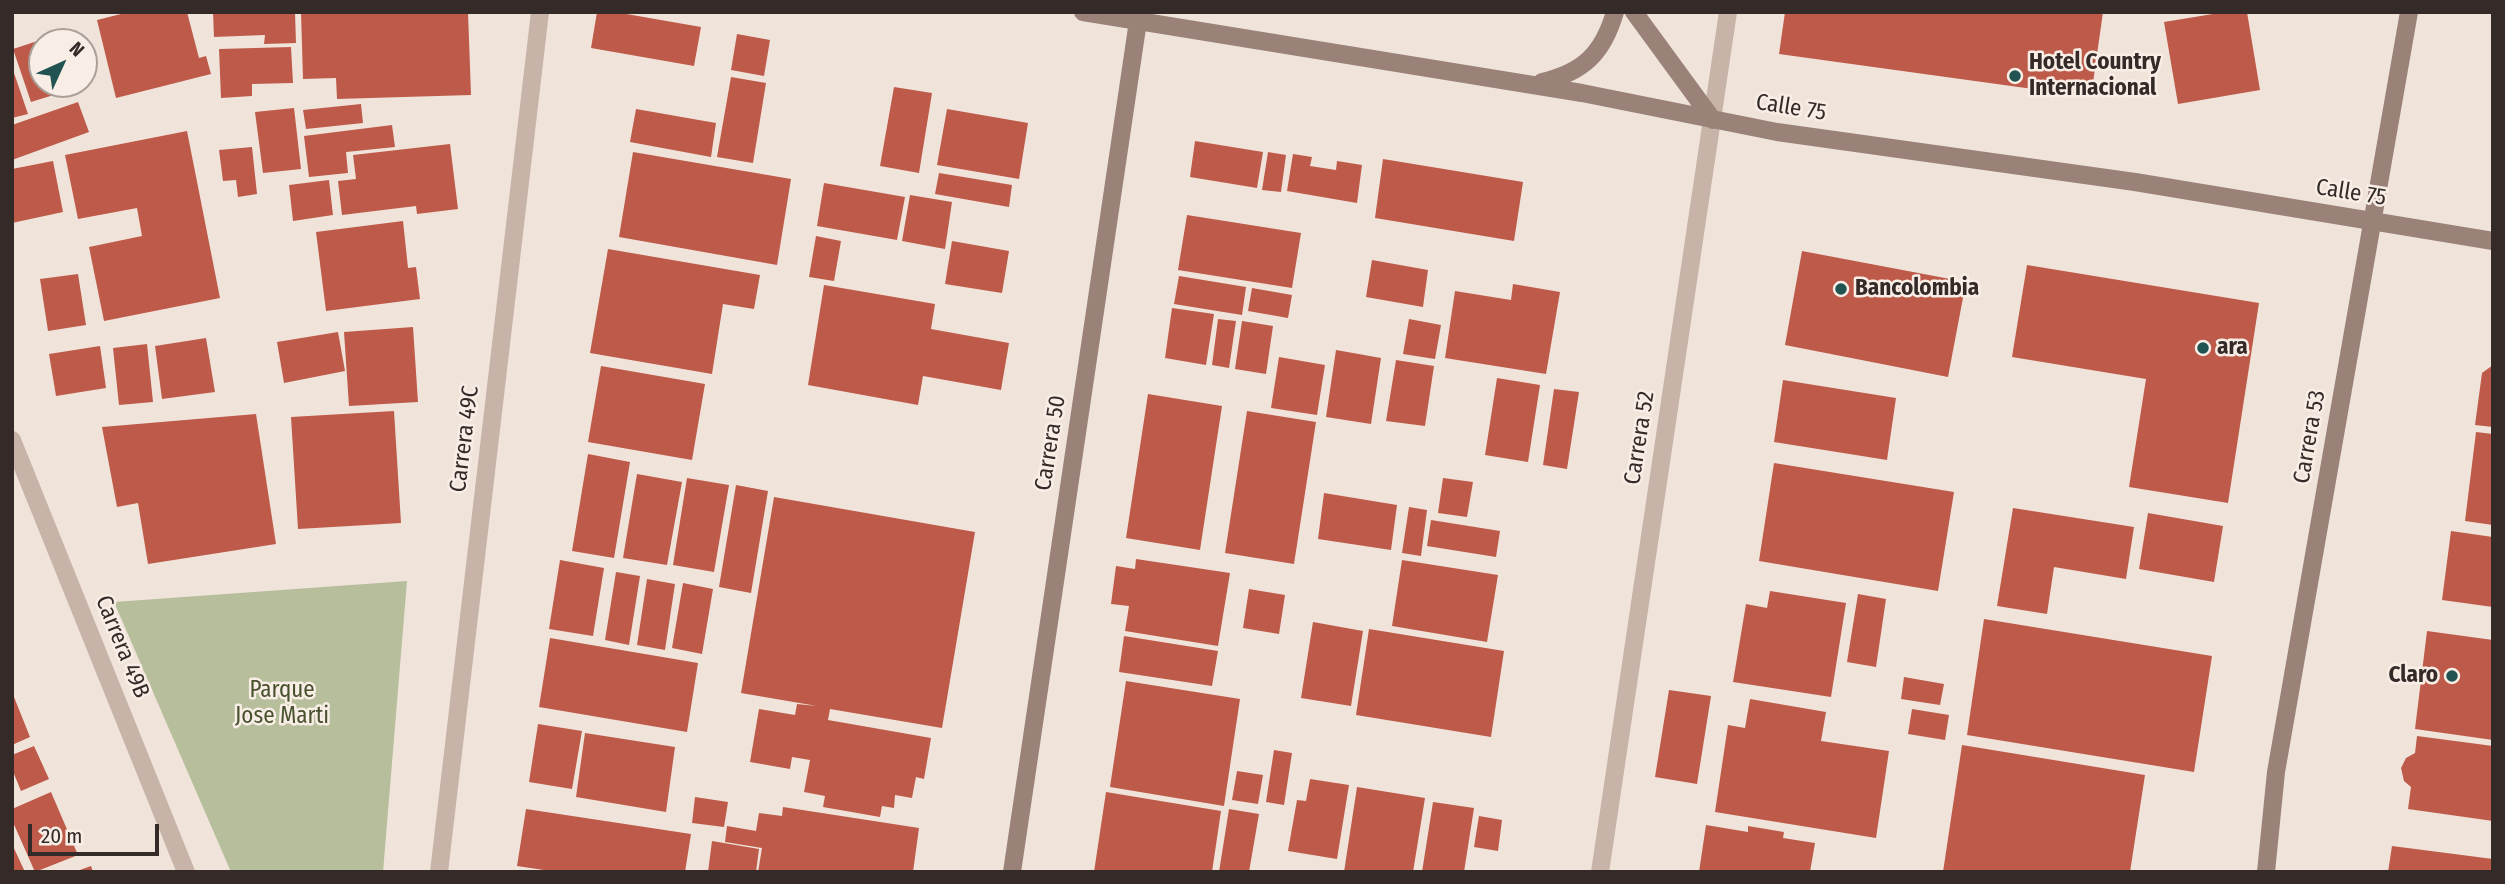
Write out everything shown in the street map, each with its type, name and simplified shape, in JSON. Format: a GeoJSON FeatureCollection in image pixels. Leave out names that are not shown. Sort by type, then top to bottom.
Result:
{"type":"FeatureCollection","features":[{"type":"Feature","properties":{"kind":"street","name":"Carrera 49C"},"geometry":{"type":"LineString","coordinates":[[439,872],[540,12]]}},
{"type":"Feature","properties":{"kind":"street","name":"Calle 75"},"geometry":{"type":"LineString","coordinates":[[1083,12],[1532,85],[1777,132],[2135,182],[2493,242]]}},
{"type":"Feature","properties":{"kind":"street"},"geometry":{"type":"LineString","coordinates":[[1532,85],[1563,77],[1590,61],[1608,37],[1615,12]]}},
{"type":"Feature","properties":{"kind":"street"},"geometry":{"type":"LineString","coordinates":[[1634,12],[1713,120]]}},
{"type":"Feature","properties":{"kind":"street","name":"Carrera 52"},"geometry":{"type":"LineString","coordinates":[[1600,872],[1728,12]]}},
{"type":"Feature","properties":{"kind":"street","name":"Carrera 53"},"geometry":{"type":"LineString","coordinates":[[2266,872],[2276,772],[2409,12]]}},
{"type":"Feature","properties":{"kind":"street","name":"Carrera 50"},"geometry":{"type":"LineString","coordinates":[[1012,872],[1138,21]]}},
{"type":"Feature","properties":{"kind":"street","name":"Carrera 49B"},"geometry":{"type":"LineString","coordinates":[[12,440],[186,872]]}},
{"type":"Feature","properties":{"kind":"green space","name":"Parque Jose Marti"},"geometry":{"type":"Polygon","coordinates":[[[407,581],[383,872],[231,872],[114,602],[407,581]]]}},
{"type":"Feature","properties":{"kind":"building"},"geometry":{"type":"Polygon","coordinates":[[[129,12],[187,12],[199,58],[206,56],[211,74],[116,98],[97,20],[129,12]]]}},
{"type":"Feature","properties":{"kind":"building"},"geometry":{"type":"Polygon","coordinates":[[[213,12],[295,12],[296,43],[264,44],[265,35],[214,37],[213,12]]]}},
{"type":"Feature","properties":{"kind":"building"},"geometry":{"type":"Polygon","coordinates":[[[301,12],[468,12],[471,95],[337,99],[336,78],[303,79],[301,12]]]}},
{"type":"Feature","properties":{"kind":"building"},"geometry":{"type":"Polygon","coordinates":[[[597,12],[615,12],[701,27],[694,66],[591,48],[597,12]]]}},
{"type":"Feature","properties":{"kind":"building","name":"Hotel Country Internacional"},"geometry":{"type":"Polygon","coordinates":[[[1785,12],[2103,12],[2091,97],[1779,54],[1785,12]]]}},
{"type":"Feature","properties":{"kind":"building"},"geometry":{"type":"Polygon","coordinates":[[[2225,12],[2247,12],[2260,90],[2178,104],[2164,22],[2225,12]]]}},
{"type":"Feature","properties":{"kind":"building"},"geometry":{"type":"Polygon","coordinates":[[[737,34],[770,40],[764,76],[731,70],[737,34]]]}},
{"type":"Feature","properties":{"kind":"building"},"geometry":{"type":"Polygon","coordinates":[[[28,44],[28,93],[13,49],[28,44]]]}},
{"type":"Feature","properties":{"kind":"building"},"geometry":{"type":"Polygon","coordinates":[[[291,47],[293,83],[252,84],[252,96],[221,98],[219,49],[291,47]]]}},
{"type":"Feature","properties":{"kind":"building"},"geometry":{"type":"Polygon","coordinates":[[[12,67],[28,114],[12,118],[12,67]]]}},
{"type":"Feature","properties":{"kind":"building"},"geometry":{"type":"Polygon","coordinates":[[[731,77],[766,83],[753,163],[717,157],[731,77]]]}},
{"type":"Feature","properties":{"kind":"building"},"geometry":{"type":"Polygon","coordinates":[[[894,87],[932,93],[919,173],[880,166],[894,87]]]}},
{"type":"Feature","properties":{"kind":"building"},"geometry":{"type":"Polygon","coordinates":[[[78,102],[89,132],[12,160],[12,125],[78,102]]]}},
{"type":"Feature","properties":{"kind":"building"},"geometry":{"type":"Polygon","coordinates":[[[361,104],[363,123],[306,129],[303,110],[361,104]]]}},
{"type":"Feature","properties":{"kind":"building"},"geometry":{"type":"Polygon","coordinates":[[[294,108],[301,169],[263,173],[255,112],[294,108]]]}},
{"type":"Feature","properties":{"kind":"building"},"geometry":{"type":"Polygon","coordinates":[[[636,109],[716,123],[711,157],[630,142],[636,109]]]}},
{"type":"Feature","properties":{"kind":"building"},"geometry":{"type":"Polygon","coordinates":[[[947,109],[1028,123],[1019,179],[937,165],[947,109]]]}},
{"type":"Feature","properties":{"kind":"building"},"geometry":{"type":"Polygon","coordinates":[[[392,125],[395,147],[346,152],[348,173],[309,177],[304,136],[392,125]]]}},
{"type":"Feature","properties":{"kind":"building"},"geometry":{"type":"Polygon","coordinates":[[[187,131],[220,298],[104,321],[89,247],[142,236],[137,208],[78,219],[65,155],[187,131]]]}},
{"type":"Feature","properties":{"kind":"building"},"geometry":{"type":"Polygon","coordinates":[[[1195,141],[1263,152],[1257,188],[1190,177],[1195,141]]]}},
{"type":"Feature","properties":{"kind":"building"},"geometry":{"type":"Polygon","coordinates":[[[450,144],[458,209],[417,214],[416,206],[342,215],[338,181],[356,179],[353,155],[450,144]]]}},
{"type":"Feature","properties":{"kind":"building"},"geometry":{"type":"Polygon","coordinates":[[[252,147],[257,194],[238,197],[236,180],[223,181],[219,150],[252,147]]]}},
{"type":"Feature","properties":{"kind":"building"},"geometry":{"type":"Polygon","coordinates":[[[633,152],[791,179],[777,265],[619,237],[633,152]]]}},
{"type":"Feature","properties":{"kind":"building"},"geometry":{"type":"Polygon","coordinates":[[[1268,152],[1286,155],[1281,192],[1262,190],[1268,152]]]}},
{"type":"Feature","properties":{"kind":"building"},"geometry":{"type":"Polygon","coordinates":[[[1293,154],[1312,157],[1310,166],[1336,170],[1337,161],[1362,165],[1357,203],[1287,191],[1293,154]]]}},
{"type":"Feature","properties":{"kind":"building"},"geometry":{"type":"Polygon","coordinates":[[[1383,159],[1523,182],[1514,241],[1375,218],[1383,159]]]}},
{"type":"Feature","properties":{"kind":"building"},"geometry":{"type":"Polygon","coordinates":[[[53,161],[63,212],[12,223],[12,169],[53,161]]]}},
{"type":"Feature","properties":{"kind":"building"},"geometry":{"type":"Polygon","coordinates":[[[939,173],[1012,185],[1009,207],[935,194],[939,173]]]}},
{"type":"Feature","properties":{"kind":"building"},"geometry":{"type":"Polygon","coordinates":[[[329,180],[333,215],[293,221],[289,185],[329,180]]]}},
{"type":"Feature","properties":{"kind":"building"},"geometry":{"type":"Polygon","coordinates":[[[824,183],[905,197],[897,240],[817,226],[824,183]]]}},
{"type":"Feature","properties":{"kind":"building"},"geometry":{"type":"Polygon","coordinates":[[[910,195],[952,202],[945,249],[902,241],[910,195]]]}},
{"type":"Feature","properties":{"kind":"building"},"geometry":{"type":"Polygon","coordinates":[[[1187,215],[1301,233],[1292,288],[1178,270],[1187,215]]]}},
{"type":"Feature","properties":{"kind":"building"},"geometry":{"type":"Polygon","coordinates":[[[403,221],[408,268],[416,267],[420,299],[326,311],[316,232],[403,221]]]}},
{"type":"Feature","properties":{"kind":"building"},"geometry":{"type":"Polygon","coordinates":[[[816,236],[841,241],[834,281],[809,277],[816,236]]]}},
{"type":"Feature","properties":{"kind":"building"},"geometry":{"type":"Polygon","coordinates":[[[952,241],[1009,251],[1002,293],[945,284],[952,241]]]}},
{"type":"Feature","properties":{"kind":"building"},"geometry":{"type":"Polygon","coordinates":[[[608,249],[760,275],[754,309],[723,304],[712,374],[590,353],[608,249]]]}},
{"type":"Feature","properties":{"kind":"building"},"geometry":{"type":"Polygon","coordinates":[[[1802,251],[1966,282],[1948,377],[1785,345],[1802,251]]]}},
{"type":"Feature","properties":{"kind":"building"},"geometry":{"type":"Polygon","coordinates":[[[1372,260],[1428,270],[1423,307],[1366,297],[1372,260]]]}},
{"type":"Feature","properties":{"kind":"building"},"geometry":{"type":"Polygon","coordinates":[[[2027,265],[2259,303],[2228,503],[2129,487],[2146,379],[2012,357],[2027,265]]]}},
{"type":"Feature","properties":{"kind":"building"},"geometry":{"type":"Polygon","coordinates":[[[78,274],[86,325],[48,331],[40,279],[78,274]]]}},
{"type":"Feature","properties":{"kind":"building"},"geometry":{"type":"Polygon","coordinates":[[[1179,276],[1246,287],[1242,315],[1174,304],[1179,276]]]}},
{"type":"Feature","properties":{"kind":"building"},"geometry":{"type":"Polygon","coordinates":[[[1513,284],[1560,292],[1546,374],[1445,358],[1455,291],[1511,300],[1513,284]]]}},
{"type":"Feature","properties":{"kind":"building"},"geometry":{"type":"Polygon","coordinates":[[[824,285],[935,304],[931,329],[1009,343],[1001,390],[923,376],[918,405],[808,385],[824,285]]]}},
{"type":"Feature","properties":{"kind":"building"},"geometry":{"type":"Polygon","coordinates":[[[1252,288],[1292,295],[1288,318],[1248,311],[1252,288]]]}},
{"type":"Feature","properties":{"kind":"building"},"geometry":{"type":"Polygon","coordinates":[[[1172,308],[1214,314],[1206,365],[1165,358],[1172,308]]]}},
{"type":"Feature","properties":{"kind":"building"},"geometry":{"type":"Polygon","coordinates":[[[1218,319],[1236,321],[1229,368],[1212,365],[1218,319]]]}},
{"type":"Feature","properties":{"kind":"building"},"geometry":{"type":"Polygon","coordinates":[[[1409,319],[1441,325],[1435,359],[1403,354],[1409,319]]]}},
{"type":"Feature","properties":{"kind":"building"},"geometry":{"type":"Polygon","coordinates":[[[1242,321],[1273,326],[1266,374],[1235,369],[1242,321]]]}},
{"type":"Feature","properties":{"kind":"building"},"geometry":{"type":"Polygon","coordinates":[[[413,327],[418,402],[349,406],[344,332],[413,327]]]}},
{"type":"Feature","properties":{"kind":"building"},"geometry":{"type":"Polygon","coordinates":[[[338,332],[345,371],[284,383],[277,342],[338,332]]]}},
{"type":"Feature","properties":{"kind":"building"},"geometry":{"type":"Polygon","coordinates":[[[206,338],[215,392],[162,399],[155,346],[206,338]]]}},
{"type":"Feature","properties":{"kind":"building"},"geometry":{"type":"Polygon","coordinates":[[[147,344],[153,402],[119,405],[113,348],[147,344]]]}},
{"type":"Feature","properties":{"kind":"building"},"geometry":{"type":"Polygon","coordinates":[[[100,346],[106,388],[56,396],[49,354],[100,346]]]}},
{"type":"Feature","properties":{"kind":"building"},"geometry":{"type":"Polygon","coordinates":[[[1336,350],[1381,358],[1371,424],[1326,417],[1336,350]]]}},
{"type":"Feature","properties":{"kind":"building"},"geometry":{"type":"Polygon","coordinates":[[[1279,357],[1325,365],[1317,415],[1271,408],[1279,357]]]}},
{"type":"Feature","properties":{"kind":"building"},"geometry":{"type":"Polygon","coordinates":[[[1396,360],[1434,366],[1425,426],[1386,421],[1396,360]]]}},
{"type":"Feature","properties":{"kind":"building"},"geometry":{"type":"Polygon","coordinates":[[[2493,365],[2493,427],[2475,425],[2482,373],[2493,365]]]}},
{"type":"Feature","properties":{"kind":"building"},"geometry":{"type":"Polygon","coordinates":[[[601,366],[705,384],[692,460],[588,442],[601,366]]]}},
{"type":"Feature","properties":{"kind":"building"},"geometry":{"type":"Polygon","coordinates":[[[1497,378],[1540,385],[1528,462],[1485,455],[1497,378]]]}},
{"type":"Feature","properties":{"kind":"building"},"geometry":{"type":"Polygon","coordinates":[[[1783,380],[1896,398],[1887,460],[1774,442],[1783,380]]]}},
{"type":"Feature","properties":{"kind":"building"},"geometry":{"type":"Polygon","coordinates":[[[1554,389],[1579,392],[1567,469],[1543,465],[1554,389]]]}},
{"type":"Feature","properties":{"kind":"building"},"geometry":{"type":"Polygon","coordinates":[[[1148,394],[1222,406],[1200,550],[1126,538],[1148,394]]]}},
{"type":"Feature","properties":{"kind":"building"},"geometry":{"type":"Polygon","coordinates":[[[394,411],[401,523],[298,529],[291,417],[394,411]]]}},
{"type":"Feature","properties":{"kind":"building"},"geometry":{"type":"Polygon","coordinates":[[[1247,411],[1316,422],[1294,564],[1225,553],[1247,411]]]}},
{"type":"Feature","properties":{"kind":"building"},"geometry":{"type":"Polygon","coordinates":[[[256,414],[276,544],[148,564],[138,503],[117,507],[102,427],[256,414]]]}},
{"type":"Feature","properties":{"kind":"building"},"geometry":{"type":"Polygon","coordinates":[[[2476,432],[2493,434],[2493,525],[2465,521],[2476,432]]]}},
{"type":"Feature","properties":{"kind":"building"},"geometry":{"type":"Polygon","coordinates":[[[588,454],[630,462],[614,558],[572,551],[588,454]]]}},
{"type":"Feature","properties":{"kind":"building"},"geometry":{"type":"Polygon","coordinates":[[[1774,463],[1954,492],[1938,591],[1759,561],[1774,463]]]}},
{"type":"Feature","properties":{"kind":"building"},"geometry":{"type":"Polygon","coordinates":[[[637,474],[682,482],[667,565],[623,558],[637,474]]]}},
{"type":"Feature","properties":{"kind":"building"},"geometry":{"type":"Polygon","coordinates":[[[687,478],[729,485],[714,572],[673,565],[687,478]]]}},
{"type":"Feature","properties":{"kind":"building"},"geometry":{"type":"Polygon","coordinates":[[[1443,478],[1473,482],[1467,517],[1438,513],[1443,478]]]}},
{"type":"Feature","properties":{"kind":"building"},"geometry":{"type":"Polygon","coordinates":[[[736,485],[768,491],[751,593],[719,587],[736,485]]]}},
{"type":"Feature","properties":{"kind":"building"},"geometry":{"type":"Polygon","coordinates":[[[1324,493],[1397,505],[1391,550],[1318,539],[1324,493]]]}},
{"type":"Feature","properties":{"kind":"building"},"geometry":{"type":"Polygon","coordinates":[[[774,497],[975,532],[942,728],[830,709],[828,720],[931,738],[924,779],[916,777],[912,798],[895,795],[894,808],[882,806],[880,817],[823,807],[825,796],[804,792],[810,760],[792,757],[790,769],[750,762],[759,709],[795,715],[797,704],[817,706],[741,693],[774,497]]]}},
{"type":"Feature","properties":{"kind":"building"},"geometry":{"type":"Polygon","coordinates":[[[1409,507],[1427,510],[1421,556],[1402,553],[1409,507]]]}},
{"type":"Feature","properties":{"kind":"building"},"geometry":{"type":"Polygon","coordinates":[[[2013,508],[2134,527],[2126,579],[2054,567],[2047,614],[1997,606],[2013,508]]]}},
{"type":"Feature","properties":{"kind":"building"},"geometry":{"type":"Polygon","coordinates":[[[2148,513],[2223,526],[2214,582],[2139,569],[2148,513]]]}},
{"type":"Feature","properties":{"kind":"building"},"geometry":{"type":"Polygon","coordinates":[[[1431,520],[1500,531],[1496,557],[1427,546],[1431,520]]]}},
{"type":"Feature","properties":{"kind":"building"},"geometry":{"type":"Polygon","coordinates":[[[2451,531],[2493,537],[2493,607],[2442,600],[2451,531]]]}},
{"type":"Feature","properties":{"kind":"building"},"geometry":{"type":"Polygon","coordinates":[[[1136,559],[1230,573],[1218,646],[1125,631],[1129,606],[1111,604],[1116,566],[1135,569],[1136,559]]]}},
{"type":"Feature","properties":{"kind":"building"},"geometry":{"type":"Polygon","coordinates":[[[560,560],[604,568],[593,636],[549,629],[560,560]]]}},
{"type":"Feature","properties":{"kind":"building"},"geometry":{"type":"Polygon","coordinates":[[[1402,560],[1498,575],[1487,642],[1392,626],[1402,560]]]}},
{"type":"Feature","properties":{"kind":"building"},"geometry":{"type":"Polygon","coordinates":[[[616,572],[640,576],[629,645],[605,640],[616,572]]]}},
{"type":"Feature","properties":{"kind":"building"},"geometry":{"type":"Polygon","coordinates":[[[647,579],[675,584],[665,650],[637,645],[647,579]]]}},
{"type":"Feature","properties":{"kind":"building"},"geometry":{"type":"Polygon","coordinates":[[[683,583],[713,589],[702,654],[672,648],[683,583]]]}},
{"type":"Feature","properties":{"kind":"building"},"geometry":{"type":"Polygon","coordinates":[[[1249,589],[1285,595],[1279,634],[1243,628],[1249,589]]]}},
{"type":"Feature","properties":{"kind":"building"},"geometry":{"type":"Polygon","coordinates":[[[1770,591],[1846,603],[1831,697],[1733,682],[1746,604],[1767,608],[1770,591]]]}},
{"type":"Feature","properties":{"kind":"building"},"geometry":{"type":"Polygon","coordinates":[[[1858,594],[1886,599],[1876,667],[1847,662],[1858,594]]]}},
{"type":"Feature","properties":{"kind":"building"},"geometry":{"type":"Polygon","coordinates":[[[1984,619],[2212,656],[2194,772],[1967,735],[1984,619]]]}},
{"type":"Feature","properties":{"kind":"building"},"geometry":{"type":"Polygon","coordinates":[[[1313,622],[1363,631],[1351,706],[1301,698],[1313,622]]]}},
{"type":"Feature","properties":{"kind":"building"},"geometry":{"type":"Polygon","coordinates":[[[1369,629],[1504,651],[1491,737],[1356,715],[1369,629]]]}},
{"type":"Feature","properties":{"kind":"building"},"geometry":{"type":"Polygon","coordinates":[[[2427,631],[2493,640],[2493,740],[2415,729],[2427,631]]]}},
{"type":"Feature","properties":{"kind":"building"},"geometry":{"type":"Polygon","coordinates":[[[1124,636],[1218,651],[1212,686],[1119,672],[1124,636]]]}},
{"type":"Feature","properties":{"kind":"building"},"geometry":{"type":"Polygon","coordinates":[[[550,638],[698,663],[687,732],[539,707],[550,638]]]}},
{"type":"Feature","properties":{"kind":"building"},"geometry":{"type":"Polygon","coordinates":[[[1904,677],[1944,684],[1940,705],[1901,699],[1904,677]]]}},
{"type":"Feature","properties":{"kind":"building"},"geometry":{"type":"Polygon","coordinates":[[[1126,681],[1240,699],[1224,806],[1110,787],[1126,681]]]}},
{"type":"Feature","properties":{"kind":"building"},"geometry":{"type":"Polygon","coordinates":[[[1669,690],[1711,696],[1697,784],[1655,777],[1669,690]]]}},
{"type":"Feature","properties":{"kind":"building"},"geometry":{"type":"Polygon","coordinates":[[[12,692],[30,737],[12,745],[12,692]]]}},
{"type":"Feature","properties":{"kind":"building"},"geometry":{"type":"Polygon","coordinates":[[[1750,699],[1826,712],[1821,741],[1889,751],[1876,838],[1715,812],[1728,725],[1745,728],[1750,699]]]}},
{"type":"Feature","properties":{"kind":"building"},"geometry":{"type":"Polygon","coordinates":[[[1912,709],[1949,715],[1945,740],[1908,734],[1912,709]]]}},
{"type":"Feature","properties":{"kind":"building"},"geometry":{"type":"Polygon","coordinates":[[[538,724],[582,731],[572,789],[529,782],[538,724]]]}},
{"type":"Feature","properties":{"kind":"building"},"geometry":{"type":"Polygon","coordinates":[[[585,733],[675,747],[666,812],[576,797],[585,733]]]}},
{"type":"Feature","properties":{"kind":"building"},"geometry":{"type":"Polygon","coordinates":[[[2417,736],[2493,746],[2493,821],[2408,809],[2411,787],[2404,781],[2401,768],[2406,758],[2415,753],[2417,736]]]}},
{"type":"Feature","properties":{"kind":"building"},"geometry":{"type":"Polygon","coordinates":[[[1962,745],[2145,775],[2130,872],[1943,872],[1962,745]]]}},
{"type":"Feature","properties":{"kind":"building"},"geometry":{"type":"Polygon","coordinates":[[[34,746],[49,779],[21,791],[12,769],[12,755],[34,746]]]}},
{"type":"Feature","properties":{"kind":"building"},"geometry":{"type":"Polygon","coordinates":[[[1274,750],[1292,753],[1284,805],[1266,802],[1274,750]]]}},
{"type":"Feature","properties":{"kind":"building"},"geometry":{"type":"Polygon","coordinates":[[[1237,771],[1263,775],[1258,804],[1232,800],[1237,771]]]}},
{"type":"Feature","properties":{"kind":"building"},"geometry":{"type":"Polygon","coordinates":[[[1310,779],[1349,785],[1337,859],[1288,851],[1297,800],[1306,801],[1310,779]]]}},
{"type":"Feature","properties":{"kind":"building"},"geometry":{"type":"Polygon","coordinates":[[[1357,787],[1425,798],[1413,872],[1344,872],[1357,787]]]}},
{"type":"Feature","properties":{"kind":"building"},"geometry":{"type":"Polygon","coordinates":[[[51,792],[78,855],[35,872],[12,820],[12,809],[51,792]]]}},
{"type":"Feature","properties":{"kind":"building"},"geometry":{"type":"Polygon","coordinates":[[[1106,792],[1221,811],[1212,872],[1094,872],[1106,792]]]}},
{"type":"Feature","properties":{"kind":"building"},"geometry":{"type":"Polygon","coordinates":[[[695,797],[728,802],[724,827],[692,823],[695,797]]]}},
{"type":"Feature","properties":{"kind":"building"},"geometry":{"type":"Polygon","coordinates":[[[1433,802],[1474,808],[1464,872],[1422,872],[1433,802]]]}},
{"type":"Feature","properties":{"kind":"building"},"geometry":{"type":"Polygon","coordinates":[[[783,807],[919,828],[913,872],[758,872],[762,848],[725,842],[727,826],[756,831],[759,813],[782,816],[783,807]]]}},
{"type":"Feature","properties":{"kind":"building"},"geometry":{"type":"Polygon","coordinates":[[[526,809],[691,834],[685,872],[557,872],[517,866],[526,809]]]}},
{"type":"Feature","properties":{"kind":"building"},"geometry":{"type":"Polygon","coordinates":[[[1229,809],[1259,814],[1249,872],[1219,872],[1229,809]]]}},
{"type":"Feature","properties":{"kind":"building"},"geometry":{"type":"Polygon","coordinates":[[[1479,816],[1502,820],[1498,851],[1474,847],[1479,816]]]}},
{"type":"Feature","properties":{"kind":"building"},"geometry":{"type":"Polygon","coordinates":[[[1706,825],[1748,832],[1748,826],[1784,832],[1783,838],[1815,843],[1810,872],[1699,872],[1706,825]]]}},
{"type":"Feature","properties":{"kind":"building"},"geometry":{"type":"Polygon","coordinates":[[[712,841],[759,849],[756,872],[708,872],[712,841]]]}},
{"type":"Feature","properties":{"kind":"building"},"geometry":{"type":"Polygon","coordinates":[[[12,844],[25,872],[12,872],[12,844]]]}},
{"type":"Feature","properties":{"kind":"building"},"geometry":{"type":"Polygon","coordinates":[[[2392,846],[2493,859],[2493,872],[2388,872],[2392,846]]]}},
{"type":"Feature","properties":{"kind":"building"},"geometry":{"type":"Polygon","coordinates":[[[91,866],[93,872],[77,872],[77,871],[91,866]]]}},
{"type":"Feature","properties":{"kind":"place","name":"Hotel Country Internacional"},"geometry":{"type":"Point","coordinates":[2015,76]}},
{"type":"Feature","properties":{"kind":"place","name":"Bancolombia"},"geometry":{"type":"Point","coordinates":[1841,289]}},
{"type":"Feature","properties":{"kind":"place","name":"ara"},"geometry":{"type":"Point","coordinates":[2203,348]}},
{"type":"Feature","properties":{"kind":"place","name":"Claro"},"geometry":{"type":"Point","coordinates":[2452,676]}}]}
